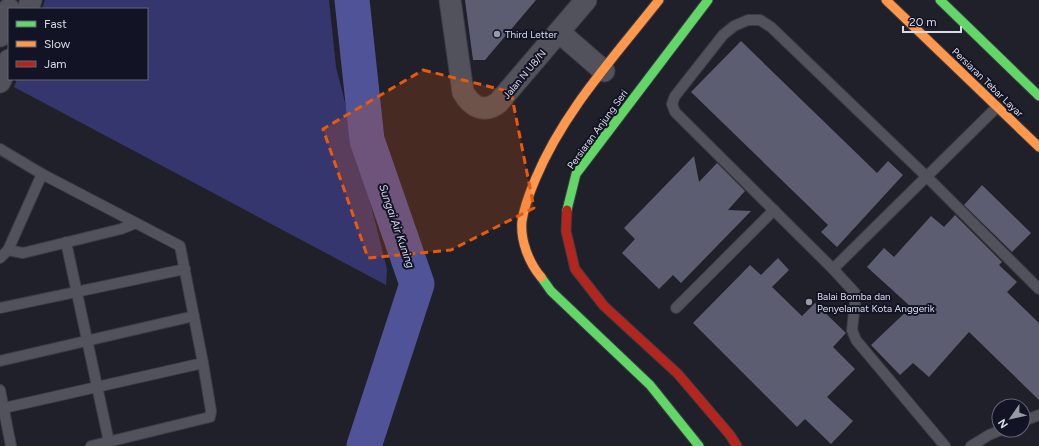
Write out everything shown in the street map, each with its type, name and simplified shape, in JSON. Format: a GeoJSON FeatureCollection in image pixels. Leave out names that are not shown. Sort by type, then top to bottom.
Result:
{"type":"FeatureCollection","features":[{"type":"Feature","properties":{"kind":"street","name":"Jalan N U8/N"},"geometry":{"type":"LineString","coordinates":[[450,0],[463,92],[468,101],[474,106],[483,109],[498,104],[559,32],[577,4]]}},
{"type":"Feature","properties":{"kind":"street"},"geometry":{"type":"LineString","coordinates":[[659,0],[572,111],[546,154],[531,190],[522,221],[525,247],[534,269],[551,291],[650,385],[699,446]]}},
{"type":"Feature","properties":{"kind":"street","name":"Persiaran Anjung Seri"},"geometry":{"type":"LineString","coordinates":[[708,0],[576,174],[567,204],[566,231],[575,269],[584,282],[604,306],[678,374],[737,446]]}},
{"type":"Feature","properties":{"kind":"street","name":"Persiaran Tebar Layar"},"geometry":{"type":"LineString","coordinates":[[886,0],[1039,147]]}},
{"type":"Feature","properties":{"kind":"street"},"geometry":{"type":"LineString","coordinates":[[940,0],[1039,96]]}},
{"type":"Feature","properties":{"kind":"street"},"geometry":{"type":"LineString","coordinates":[[0,36],[8,12]]}},
{"type":"Feature","properties":{"kind":"street"},"geometry":{"type":"LineString","coordinates":[[559,32],[604,70]]}},
{"type":"Feature","properties":{"kind":"street"},"geometry":{"type":"LineString","coordinates":[[0,82],[8,62]]}},
{"type":"Feature","properties":{"kind":"lane"},"geometry":{"type":"LineString","coordinates":[[945,446],[856,340],[852,330],[856,294],[833,269],[675,112],[672,104],[675,96],[724,35],[734,26],[748,20],[760,20],[771,27],[927,177],[1039,289]]}},
{"type":"Feature","properties":{"kind":"lane"},"geometry":{"type":"LineString","coordinates":[[833,269],[997,107]]}},
{"type":"Feature","properties":{"kind":"lane"},"geometry":{"type":"LineString","coordinates":[[0,149],[42,174],[180,246],[203,363],[211,411],[210,417],[91,446]]}},
{"type":"Feature","properties":{"kind":"lane"},"geometry":{"type":"LineString","coordinates":[[0,258],[8,250],[42,174]]}},
{"type":"Feature","properties":{"kind":"lane"},"geometry":{"type":"LineString","coordinates":[[676,308],[774,210]]}},
{"type":"Feature","properties":{"kind":"lane"},"geometry":{"type":"LineString","coordinates":[[8,250],[23,253],[121,229],[136,223]]}},
{"type":"Feature","properties":{"kind":"lane"},"geometry":{"type":"LineString","coordinates":[[66,242],[109,442]]}},
{"type":"Feature","properties":{"kind":"lane"},"geometry":{"type":"LineString","coordinates":[[0,308],[185,269]]}},
{"type":"Feature","properties":{"kind":"lane"},"geometry":{"type":"LineString","coordinates":[[0,361],[194,316]]}},
{"type":"Feature","properties":{"kind":"lane"},"geometry":{"type":"LineString","coordinates":[[4,408],[203,363]]}},
{"type":"Feature","properties":{"kind":"lane"},"geometry":{"type":"LineString","coordinates":[[0,390],[11,446]]}},
{"type":"Feature","properties":{"kind":"lane"},"geometry":{"type":"LineString","coordinates":[[971,446],[991,434]]}},
{"type":"Feature","properties":{"kind":"highlighted area"},"geometry":{"type":"Polygon","coordinates":[[[423,70],[511,92],[534,208],[451,250],[368,258],[323,129],[423,70]]]}},
{"type":"Feature","properties":{"kind":"shaded area"},"geometry":{"type":"Polygon","coordinates":[[[45,0],[329,0],[336,67],[387,269],[386,285],[14,87],[17,80],[148,80],[148,8],[42,8],[45,0]]]}},
{"type":"Feature","properties":{"kind":"building"},"geometry":{"type":"Polygon","coordinates":[[[465,0],[536,0],[485,60],[473,60],[465,0]]]}},
{"type":"Feature","properties":{"kind":"building"},"geometry":{"type":"Polygon","coordinates":[[[741,41],[877,173],[888,161],[903,175],[837,247],[821,232],[828,225],[691,92],[741,41]]]}},
{"type":"Feature","properties":{"kind":"building"},"geometry":{"type":"Polygon","coordinates":[[[694,156],[699,182],[717,163],[745,191],[728,210],[751,211],[681,283],[673,275],[659,289],[622,253],[635,239],[624,228],[694,156]]]}},
{"type":"Feature","properties":{"kind":"building"},"geometry":{"type":"Polygon","coordinates":[[[982,185],[1031,233],[1012,252],[964,205],[982,185]]]}},
{"type":"Feature","properties":{"kind":"building"},"geometry":{"type":"Polygon","coordinates":[[[955,215],[1002,262],[999,265],[1017,282],[1007,292],[1039,323],[1039,400],[969,332],[929,377],[913,363],[900,375],[871,345],[911,307],[867,267],[884,248],[894,257],[931,216],[944,227],[955,215]]]}},
{"type":"Feature","properties":{"kind":"building"},"geometry":{"type":"Polygon","coordinates":[[[778,258],[789,270],[772,287],[802,316],[815,303],[846,333],[833,347],[855,369],[827,397],[853,421],[831,444],[805,419],[797,427],[693,323],[750,265],[761,275],[778,258]]]}},
{"type":"Feature","properties":{"kind":"waterway","name":"Sungai Air Kuning"},"geometry":{"type":"LineString","coordinates":[[352,0],[367,140],[417,284],[364,446]]}},
{"type":"Feature","properties":{"kind":"traffic: fast"},"geometry":{"type":"LineString","coordinates":[[567,210],[576,174],[708,0]]}},
{"type":"Feature","properties":{"kind":"traffic: fast"},"geometry":{"type":"LineString","coordinates":[[940,0],[1039,96]]}},
{"type":"Feature","properties":{"kind":"traffic: fast"},"geometry":{"type":"LineString","coordinates":[[541,277],[551,291],[650,385],[699,446]]}},
{"type":"Feature","properties":{"kind":"traffic: slow"},"geometry":{"type":"LineString","coordinates":[[541,277],[529,258],[522,236],[524,210],[535,180],[560,131],[575,108],[607,64],[659,0]]}},
{"type":"Feature","properties":{"kind":"traffic: slow"},"geometry":{"type":"LineString","coordinates":[[886,0],[1039,147]]}},
{"type":"Feature","properties":{"kind":"traffic: jam"},"geometry":{"type":"LineString","coordinates":[[567,210],[566,231],[575,269],[604,306],[678,374],[730,435],[737,446]]}},
{"type":"Feature","properties":{"kind":"place","name":"Third Letter"},"geometry":{"type":"Point","coordinates":[497,34]}},
{"type":"Feature","properties":{"kind":"place","name":"Balai Bomba dan Penyelamat Kota Anggerik"},"geometry":{"type":"Point","coordinates":[809,302]}}]}
